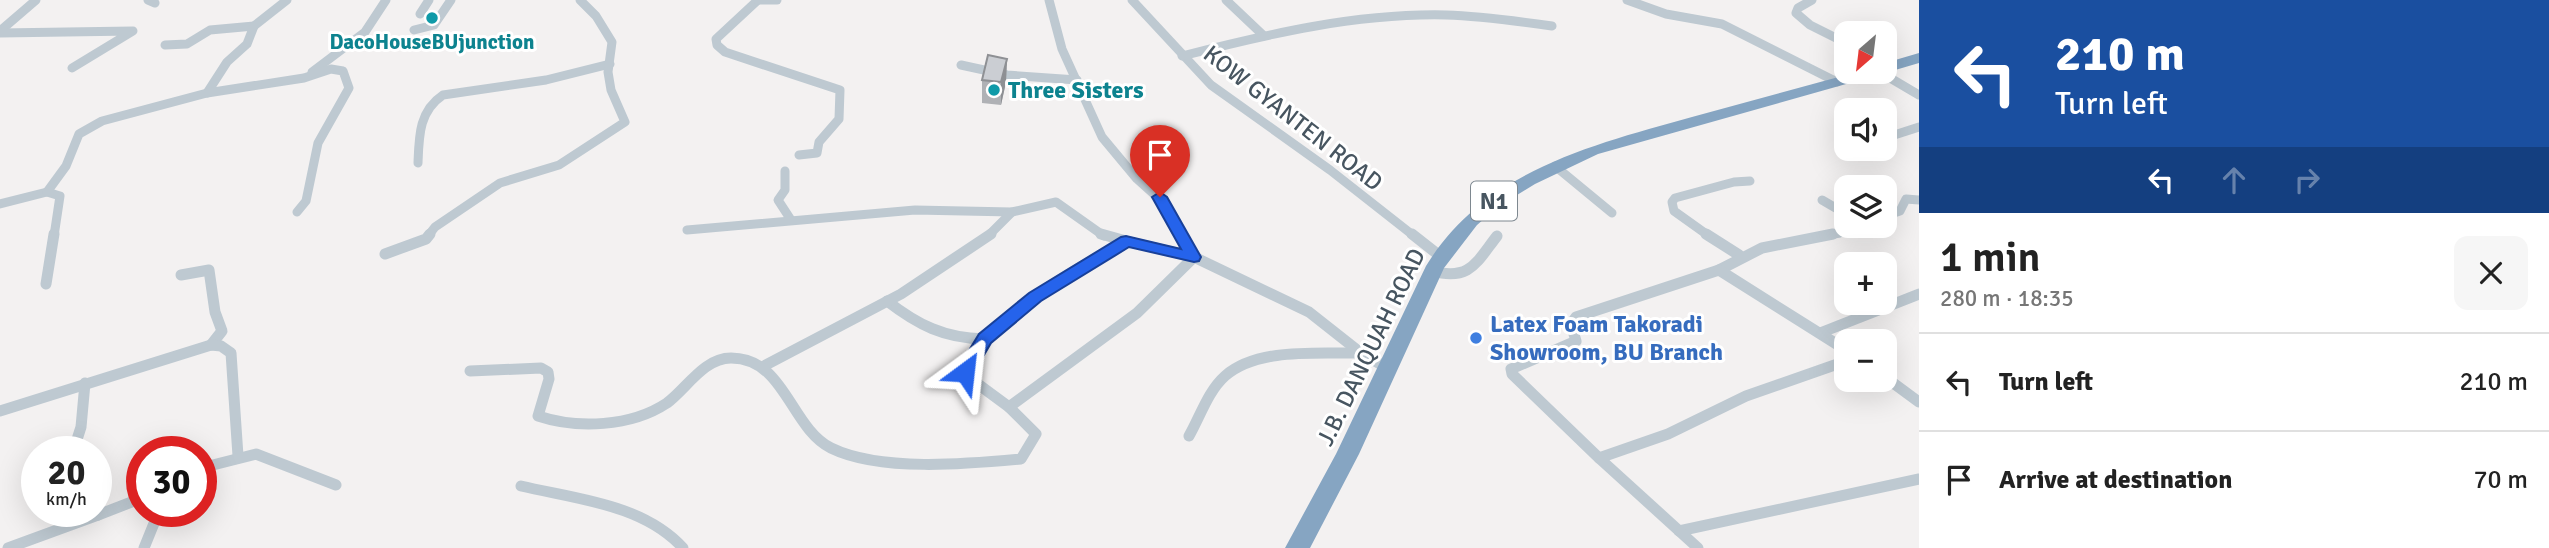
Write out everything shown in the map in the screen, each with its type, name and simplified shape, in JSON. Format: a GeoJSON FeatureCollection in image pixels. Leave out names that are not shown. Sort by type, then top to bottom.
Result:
{"type":"FeatureCollection","features":[{"type":"Feature","properties":{"kind":"highway"},"geometry":{"type":"LineString","coordinates":[[1897,64],[1919,58]]}},
{"type":"Feature","properties":{"kind":"highway","name":"J.B. DANQUAH ROAD"},"geometry":{"type":"LineString","coordinates":[[1297,548],[1327,493],[1387,368],[1408,316],[1436,264],[1491,203],[1555,166],[1637,135],[1834,83]]}},
{"type":"Feature","properties":{"kind":"street"},"geometry":{"type":"LineString","coordinates":[[0,32],[36,0]]}},
{"type":"Feature","properties":{"kind":"street"},"geometry":{"type":"LineString","coordinates":[[207,93],[227,62],[247,44],[254,26],[287,0]]}},
{"type":"Feature","properties":{"kind":"street"},"geometry":{"type":"LineString","coordinates":[[304,78],[367,32],[382,15],[386,0]]}},
{"type":"Feature","properties":{"kind":"street"},"geometry":{"type":"LineString","coordinates":[[420,14],[429,0]]}},
{"type":"Feature","properties":{"kind":"street"},"geometry":{"type":"LineString","coordinates":[[414,30],[434,25],[451,0]]}},
{"type":"Feature","properties":{"kind":"street"},"geometry":{"type":"LineString","coordinates":[[385,254],[426,239],[435,227],[500,183],[559,165],[625,122],[611,90],[612,42],[596,16],[580,0]]}},
{"type":"Feature","properties":{"kind":"street"},"geometry":{"type":"LineString","coordinates":[[777,0],[758,0],[716,39],[717,45],[725,52],[840,90],[839,119],[819,142],[817,153],[799,155]]}},
{"type":"Feature","properties":{"kind":"street"},"geometry":{"type":"LineString","coordinates":[[1049,0],[1062,49],[1102,137],[1137,179],[1167,205],[1194,257]]}},
{"type":"Feature","properties":{"kind":"street","name":"KOW GYANTEN ROAD"},"geometry":{"type":"LineString","coordinates":[[1132,0],[1210,85],[1330,170],[1436,264]]}},
{"type":"Feature","properties":{"kind":"street"},"geometry":{"type":"LineString","coordinates":[[1226,0],[1264,36]]}},
{"type":"Feature","properties":{"kind":"street"},"geometry":{"type":"LineString","coordinates":[[1627,0],[1665,14],[1722,24],[1834,80]]}},
{"type":"Feature","properties":{"kind":"street"},"geometry":{"type":"LineString","coordinates":[[1812,0],[1798,8],[1796,13],[1810,25],[1834,37]]}},
{"type":"Feature","properties":{"kind":"street"},"geometry":{"type":"LineString","coordinates":[[1182,56],[1264,36],[1359,21],[1432,15],[1552,26]]}},
{"type":"Feature","properties":{"kind":"street"},"geometry":{"type":"LineString","coordinates":[[165,45],[187,44],[210,30],[254,26]]}},
{"type":"Feature","properties":{"kind":"street"},"geometry":{"type":"LineString","coordinates":[[0,32],[133,31],[72,68]]}},
{"type":"Feature","properties":{"kind":"street"},"geometry":{"type":"LineString","coordinates":[[418,163],[419,135],[429,104],[443,95],[546,80],[610,64]]}},
{"type":"Feature","properties":{"kind":"street"},"geometry":{"type":"LineString","coordinates":[[961,65],[1007,75],[1077,80]]}},
{"type":"Feature","properties":{"kind":"street"},"geometry":{"type":"LineString","coordinates":[[47,192],[66,166],[79,134],[91,126],[207,93],[304,78],[331,69],[343,71],[349,88],[318,143],[306,201],[297,212]]}},
{"type":"Feature","properties":{"kind":"street"},"geometry":{"type":"LineString","coordinates":[[1897,82],[1919,95]]}},
{"type":"Feature","properties":{"kind":"street"},"geometry":{"type":"LineString","coordinates":[[1897,134],[1919,127]]}},
{"type":"Feature","properties":{"kind":"street"},"geometry":{"type":"LineString","coordinates":[[1555,166],[1612,213]]}},
{"type":"Feature","properties":{"kind":"street"},"geometry":{"type":"LineString","coordinates":[[786,171],[785,190],[778,200],[791,220]]}},
{"type":"Feature","properties":{"kind":"street"},"geometry":{"type":"LineString","coordinates":[[1739,255],[1681,218],[1674,211],[1672,202],[1675,198],[1734,182],[1750,181]]}},
{"type":"Feature","properties":{"kind":"street"},"geometry":{"type":"LineString","coordinates":[[0,204],[47,192],[60,196],[46,284]]}},
{"type":"Feature","properties":{"kind":"street"},"geometry":{"type":"LineString","coordinates":[[1897,212],[1906,199],[1919,200]]}},
{"type":"Feature","properties":{"kind":"street"},"geometry":{"type":"LineString","coordinates":[[1822,200],[1834,207]]}},
{"type":"Feature","properties":{"kind":"street"},"geometry":{"type":"LineString","coordinates":[[687,230],[915,210],[1012,212],[1056,202],[1104,236],[1194,257],[1310,312],[1362,353],[1387,368]]}},
{"type":"Feature","properties":{"kind":"street"},"geometry":{"type":"LineString","coordinates":[[764,366],[887,302],[997,230],[1012,212]]}},
{"type":"Feature","properties":{"kind":"street"},"geometry":{"type":"LineString","coordinates":[[1694,547],[1599,458],[1511,369],[1576,341],[1571,324],[1576,317],[1718,270],[1739,255],[1762,246],[1834,234]]}},
{"type":"Feature","properties":{"kind":"street"},"geometry":{"type":"LineString","coordinates":[[1436,264],[1452,278],[1464,275],[1497,236]]}},
{"type":"Feature","properties":{"kind":"street"},"geometry":{"type":"LineString","coordinates":[[470,371],[541,369],[548,372],[549,379],[538,416],[590,425],[623,420],[664,405],[708,366],[731,358],[764,366],[778,380],[803,425],[829,447],[891,463],[915,465],[939,466],[1021,459],[1036,433],[1035,429],[965,372],[985,339],[1035,297],[1126,241]]}},
{"type":"Feature","properties":{"kind":"street"},"geometry":{"type":"LineString","coordinates":[[1007,408],[1137,313],[1194,257]]}},
{"type":"Feature","properties":{"kind":"street"},"geometry":{"type":"LineString","coordinates":[[181,275],[209,270],[215,312],[222,331],[211,345]]}},
{"type":"Feature","properties":{"kind":"street"},"geometry":{"type":"LineString","coordinates":[[1718,270],[1834,342]]}},
{"type":"Feature","properties":{"kind":"street"},"geometry":{"type":"LineString","coordinates":[[1820,332],[1919,294]]}},
{"type":"Feature","properties":{"kind":"street"},"geometry":{"type":"LineString","coordinates":[[887,302],[924,329],[954,339],[985,339]]}},
{"type":"Feature","properties":{"kind":"street"},"geometry":{"type":"LineString","coordinates":[[0,411],[211,345],[221,346],[231,353],[238,456]]}},
{"type":"Feature","properties":{"kind":"street"},"geometry":{"type":"LineString","coordinates":[[1189,436],[1213,391],[1226,374],[1246,364],[1297,355],[1362,353]]}},
{"type":"Feature","properties":{"kind":"street"},"geometry":{"type":"LineString","coordinates":[[1599,458],[1668,434],[1746,396],[1834,365]]}},
{"type":"Feature","properties":{"kind":"street"},"geometry":{"type":"LineString","coordinates":[[78,436],[85,383]]}},
{"type":"Feature","properties":{"kind":"street"},"geometry":{"type":"LineString","coordinates":[[1897,386],[1919,402]]}},
{"type":"Feature","properties":{"kind":"street"},"geometry":{"type":"LineString","coordinates":[[217,463],[238,456],[263,456],[336,485]]}},
{"type":"Feature","properties":{"kind":"street"},"geometry":{"type":"LineString","coordinates":[[1679,531],[1919,479]]}},
{"type":"Feature","properties":{"kind":"street"},"geometry":{"type":"LineString","coordinates":[[521,486],[644,518],[674,535],[683,548]]}},
{"type":"Feature","properties":{"kind":"street"},"geometry":{"type":"LineString","coordinates":[[8,548],[59,527]]}},
{"type":"Feature","properties":{"kind":"street"},"geometry":{"type":"LineString","coordinates":[[144,548],[153,527]]}},
{"type":"Feature","properties":{"kind":"building"},"geometry":{"type":"Polygon","coordinates":[[[988,55],[1007,59],[1001,82],[982,80],[988,55]]]}},
{"type":"Feature","properties":{"kind":"place","name":"DacoHouseBUjunction"},"geometry":{"type":"Point","coordinates":[432,18]}},
{"type":"Feature","properties":{"kind":"place","name":"Three Sisters"},"geometry":{"type":"Point","coordinates":[994,90]}},
{"type":"Feature","properties":{"kind":"place","name":"Latex Foam Takoradi Showroom, BU Branch"},"geometry":{"type":"Point","coordinates":[1476,338]}},
{"type":"Feature","properties":{"kind":"route"},"geometry":{"type":"LineString","coordinates":[[965,372],[985,339],[1035,297],[1126,241],[1194,257],[1178,233],[1167,205],[1160,197]]}}]}
